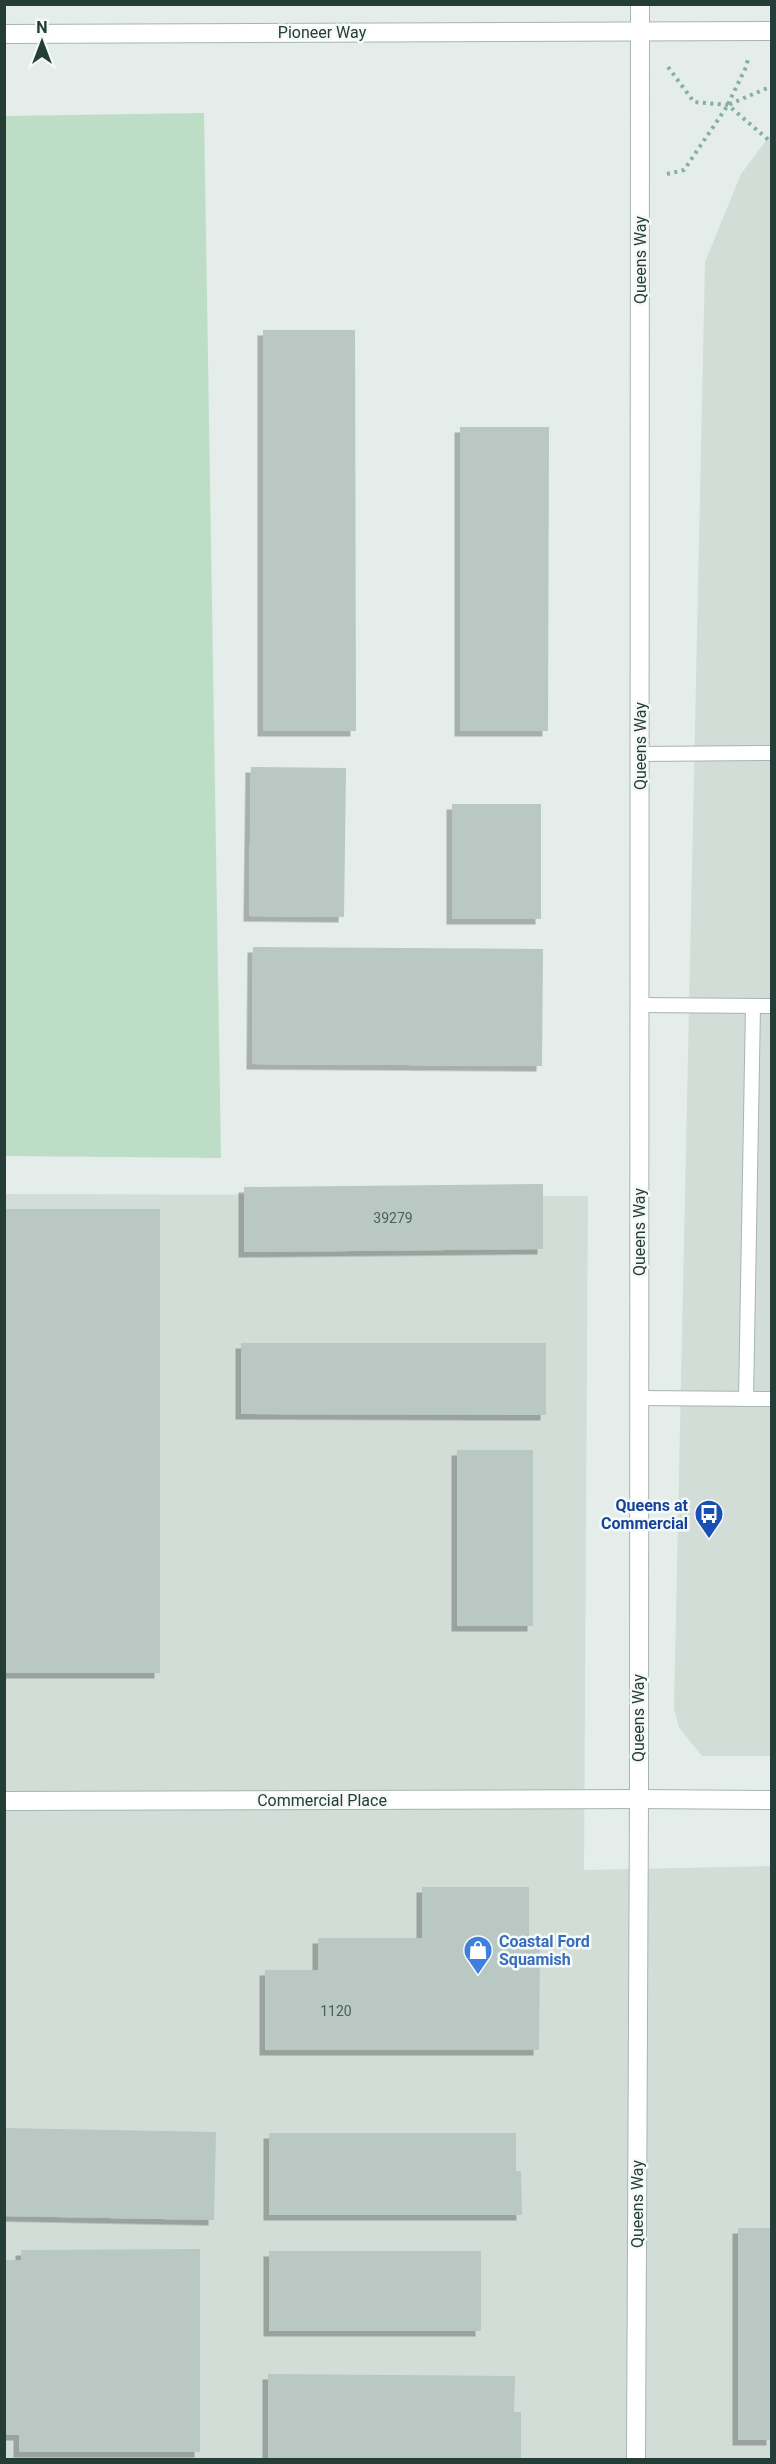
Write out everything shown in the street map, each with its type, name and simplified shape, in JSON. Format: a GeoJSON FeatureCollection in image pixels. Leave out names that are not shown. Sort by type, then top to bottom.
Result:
{"type":"FeatureCollection","features":[{"type":"Feature","properties":{"kind":"street","name":"Queens Way"},"geometry":{"type":"LineString","coordinates":[[636,2460],[639,1799],[640,4]]}},
{"type":"Feature","properties":{"kind":"street","name":"Pioneer Way"},"geometry":{"type":"LineString","coordinates":[[4,34],[771,30]]}},
{"type":"Feature","properties":{"kind":"street","name":"Commercial Place"},"geometry":{"type":"LineString","coordinates":[[4,1801],[771,1800]]}},
{"type":"Feature","properties":{"kind":"lane"},"geometry":{"type":"LineString","coordinates":[[640,754],[771,753]]}},
{"type":"Feature","properties":{"kind":"lane"},"geometry":{"type":"LineString","coordinates":[[640,1005],[771,1006]]}},
{"type":"Feature","properties":{"kind":"lane"},"geometry":{"type":"LineString","coordinates":[[746,1399],[753,1006]]}},
{"type":"Feature","properties":{"kind":"lane"},"geometry":{"type":"LineString","coordinates":[[638,1398],[771,1399]]}},
{"type":"Feature","properties":{"kind":"path"},"geometry":{"type":"LineString","coordinates":[[640,181],[684,170],[728,105],[746,67],[753,31]]}},
{"type":"Feature","properties":{"kind":"path"},"geometry":{"type":"LineString","coordinates":[[667,66],[694,102],[728,105],[771,86]]}},
{"type":"Feature","properties":{"kind":"path"},"geometry":{"type":"LineString","coordinates":[[728,105],[771,143]]}},
{"type":"Feature","properties":{"kind":"shaded area"},"geometry":{"type":"Polygon","coordinates":[[[771,134],[771,1756],[702,1756],[679,1728],[674,1708],[705,262],[741,174],[771,134]]]}},
{"type":"Feature","properties":{"kind":"shaded area"},"geometry":{"type":"Polygon","coordinates":[[[5,1194],[588,1196],[584,1870],[771,1866],[771,2459],[5,2460],[5,1194]]]}},
{"type":"Feature","properties":{"kind":"green space"},"geometry":{"type":"Polygon","coordinates":[[[204,113],[221,1158],[5,1156],[5,116],[204,113]]]}},
{"type":"Feature","properties":{"kind":"building"},"geometry":{"type":"Polygon","coordinates":[[[263,330],[355,330],[356,731],[263,731],[263,330]]]}},
{"type":"Feature","properties":{"kind":"building"},"geometry":{"type":"Polygon","coordinates":[[[460,427],[549,427],[548,731],[460,731],[460,427]]]}},
{"type":"Feature","properties":{"kind":"building"},"geometry":{"type":"Polygon","coordinates":[[[251,767],[346,768],[344,917],[249,916],[251,767]]]}},
{"type":"Feature","properties":{"kind":"building"},"geometry":{"type":"Polygon","coordinates":[[[452,804],[541,804],[541,919],[452,919],[452,804]]]}},
{"type":"Feature","properties":{"kind":"building"},"geometry":{"type":"Polygon","coordinates":[[[253,947],[543,949],[542,1066],[252,1064],[253,947]]]}},
{"type":"Feature","properties":{"kind":"building"},"geometry":{"type":"Polygon","coordinates":[[[543,1184],[543,1249],[244,1252],[244,1187],[543,1184]]]}},
{"type":"Feature","properties":{"kind":"building"},"geometry":{"type":"Polygon","coordinates":[[[4,1209],[160,1209],[160,1673],[4,1673],[4,1209]]]}},
{"type":"Feature","properties":{"kind":"building"},"geometry":{"type":"Polygon","coordinates":[[[241,1343],[546,1343],[546,1415],[241,1414],[241,1343]]]}},
{"type":"Feature","properties":{"kind":"building"},"geometry":{"type":"Polygon","coordinates":[[[457,1450],[533,1450],[533,1626],[457,1626],[457,1450]]]}},
{"type":"Feature","properties":{"kind":"building"},"geometry":{"type":"Polygon","coordinates":[[[422,1887],[529,1887],[529,1946],[540,1946],[539,2050],[265,2050],[265,1970],[318,1970],[318,1938],[422,1938],[422,1887]]]}},
{"type":"Feature","properties":{"kind":"building"},"geometry":{"type":"Polygon","coordinates":[[[4,2128],[216,2132],[214,2220],[4,2216],[4,2128]]]}},
{"type":"Feature","properties":{"kind":"building"},"geometry":{"type":"Polygon","coordinates":[[[269,2133],[516,2133],[516,2171],[521,2171],[522,2215],[269,2215],[269,2133]]]}},
{"type":"Feature","properties":{"kind":"building"},"geometry":{"type":"Polygon","coordinates":[[[738,2228],[772,2228],[772,2440],[738,2440],[738,2228]]]}},
{"type":"Feature","properties":{"kind":"building"},"geometry":{"type":"Polygon","coordinates":[[[200,2249],[200,2452],[19,2452],[19,2435],[4,2435],[4,2260],[21,2260],[21,2250],[200,2249]]]}},
{"type":"Feature","properties":{"kind":"building"},"geometry":{"type":"Polygon","coordinates":[[[269,2251],[481,2251],[481,2331],[269,2331],[269,2251]]]}},
{"type":"Feature","properties":{"kind":"building"},"geometry":{"type":"Polygon","coordinates":[[[268,2374],[515,2376],[514,2412],[521,2412],[521,2459],[268,2458],[268,2374]]]}},
{"type":"Feature","properties":{"kind":"place","name":"Queens at Commercial"},"geometry":{"type":"Point","coordinates":[709,1540]}},
{"type":"Feature","properties":{"kind":"place","name":"Coastal Ford Squamish"},"geometry":{"type":"Point","coordinates":[478,1976]}}]}
